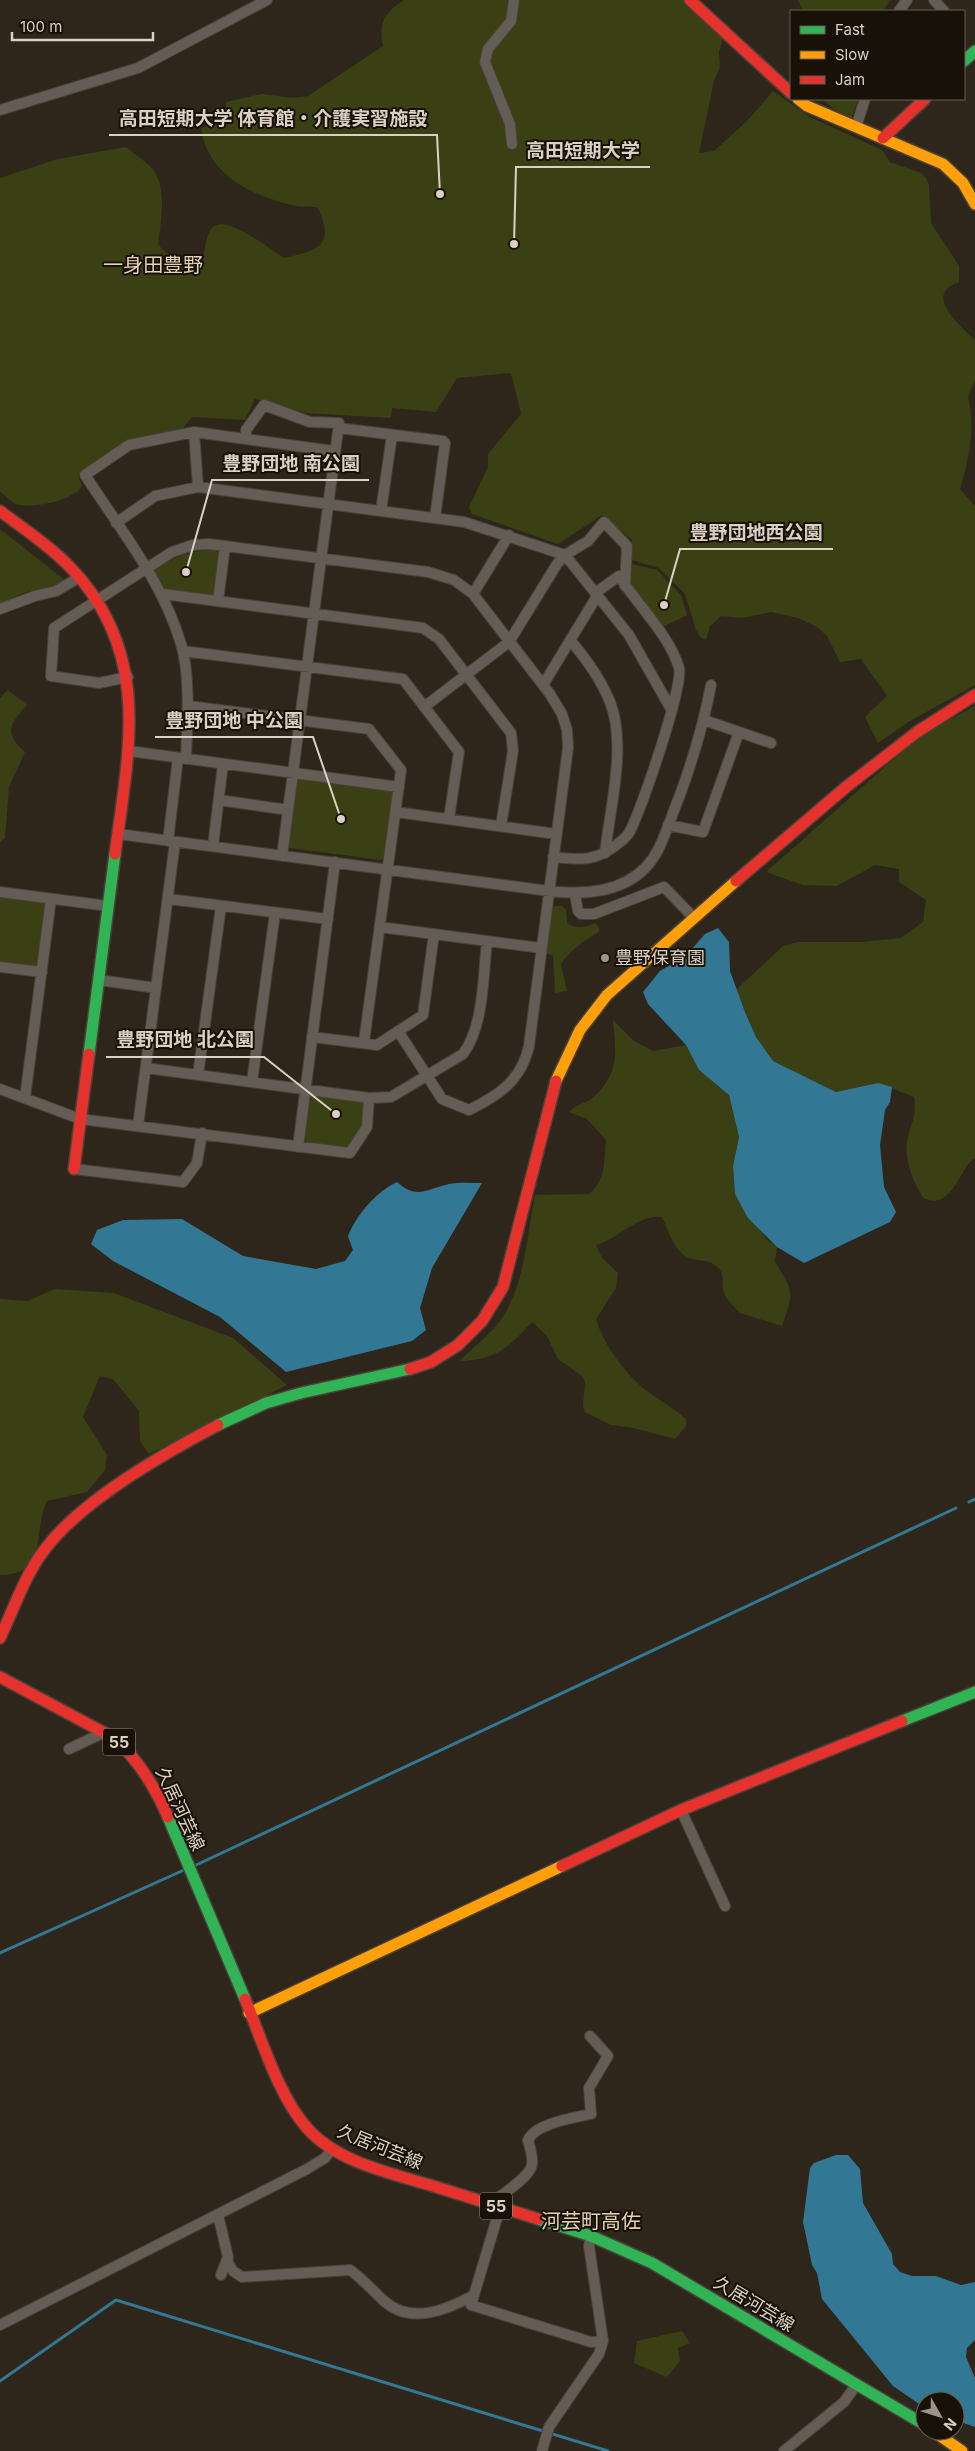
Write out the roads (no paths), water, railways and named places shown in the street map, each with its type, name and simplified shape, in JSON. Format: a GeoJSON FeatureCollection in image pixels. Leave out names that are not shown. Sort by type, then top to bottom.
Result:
{"type":"FeatureCollection","features":[{"type":"Feature","properties":{"kind":"street"},"geometry":{"type":"LineString","coordinates":[[0,110],[138,68],[268,0]]}},
{"type":"Feature","properties":{"kind":"street"},"geometry":{"type":"LineString","coordinates":[[512,144],[510,124],[485,62],[488,49],[511,22],[514,0]]}},
{"type":"Feature","properties":{"kind":"street"},"geometry":{"type":"LineString","coordinates":[[690,0],[790,92]]}},
{"type":"Feature","properties":{"kind":"street"},"geometry":{"type":"LineString","coordinates":[[900,10],[908,0]]}},
{"type":"Feature","properties":{"kind":"street"},"geometry":{"type":"LineString","coordinates":[[934,0],[943,10]]}},
{"type":"Feature","properties":{"kind":"street"},"geometry":{"type":"LineString","coordinates":[[965,60],[975,51]]}},
{"type":"Feature","properties":{"kind":"street"},"geometry":{"type":"LineString","coordinates":[[799,100],[807,106],[943,164],[963,184],[975,204]]}},
{"type":"Feature","properties":{"kind":"street"},"geometry":{"type":"LineString","coordinates":[[856,127],[865,100]]}},
{"type":"Feature","properties":{"kind":"street"},"geometry":{"type":"LineString","coordinates":[[883,138],[924,100]]}},
{"type":"Feature","properties":{"kind":"street"},"geometry":{"type":"LineString","coordinates":[[246,439],[246,430],[264,405],[310,422],[339,423],[282,856]]}},
{"type":"Feature","properties":{"kind":"street"},"geometry":{"type":"LineString","coordinates":[[339,428],[443,440],[445,443],[435,518]]}},
{"type":"Feature","properties":{"kind":"street"},"geometry":{"type":"LineString","coordinates":[[138,1126],[169,899],[171,841],[188,706],[182,651],[163,594],[85,476],[129,445],[194,432],[334,451]]}},
{"type":"Feature","properties":{"kind":"street"},"geometry":{"type":"LineString","coordinates":[[194,432],[198,487]]}},
{"type":"Feature","properties":{"kind":"street"},"geometry":{"type":"LineString","coordinates":[[381,511],[392,434]]}},
{"type":"Feature","properties":{"kind":"street"},"geometry":{"type":"LineString","coordinates":[[116,523],[155,496],[198,487],[464,522],[509,535],[565,555],[640,654],[671,709]]}},
{"type":"Feature","properties":{"kind":"street"},"geometry":{"type":"LineString","coordinates":[[0,512],[62,560],[80,577],[97,601],[118,641],[128,677],[132,715],[129,751],[74,1169],[183,1182],[197,1163],[202,1133]]}},
{"type":"Feature","properties":{"kind":"street"},"geometry":{"type":"LineString","coordinates":[[424,706],[509,642],[557,564],[565,555],[588,541],[604,522],[627,546],[625,586]]}},
{"type":"Feature","properties":{"kind":"street"},"geometry":{"type":"LineString","coordinates":[[473,594],[509,535]]}},
{"type":"Feature","properties":{"kind":"street"},"geometry":{"type":"LineString","coordinates":[[128,677],[100,683],[51,676],[54,628],[172,552],[183,548],[209,544],[321,560],[428,572],[454,580],[473,594],[543,686],[562,714],[567,730],[568,748],[527,1055],[504,1091],[469,1110],[442,1099],[398,1031]]}},
{"type":"Feature","properties":{"kind":"street"},"geometry":{"type":"LineString","coordinates":[[218,601],[224,546]]}},
{"type":"Feature","properties":{"kind":"street"},"geometry":{"type":"LineString","coordinates":[[543,686],[571,641],[596,594],[619,576],[660,630],[680,669],[666,732],[630,831],[622,841],[605,853],[580,860],[553,857]]}},
{"type":"Feature","properties":{"kind":"street"},"geometry":{"type":"LineString","coordinates":[[0,609],[35,596],[56,591],[80,577]]}},
{"type":"Feature","properties":{"kind":"street"},"geometry":{"type":"LineString","coordinates":[[163,594],[423,628],[439,639],[511,733],[513,741],[502,826]]}},
{"type":"Feature","properties":{"kind":"street"},"geometry":{"type":"LineString","coordinates":[[571,641],[602,683],[615,719],[618,750],[605,853]]}},
{"type":"Feature","properties":{"kind":"street"},"geometry":{"type":"LineString","coordinates":[[182,651],[402,679],[459,752],[449,818]]}},
{"type":"Feature","properties":{"kind":"street"},"geometry":{"type":"LineString","coordinates":[[118,834],[550,891],[575,894],[596,893],[620,885],[631,878],[658,850],[704,720],[712,685]]}},
{"type":"Feature","properties":{"kind":"street"},"geometry":{"type":"LineString","coordinates":[[0,1638],[43,1551],[74,1516],[103,1494],[227,1419],[289,1397],[414,1370],[442,1357],[472,1334],[491,1311],[503,1287],[555,1082],[574,1038],[586,1019],[612,989],[878,761],[917,732],[975,695]]}},
{"type":"Feature","properties":{"kind":"street"},"geometry":{"type":"LineString","coordinates":[[188,706],[369,729],[401,770],[364,1042]]}},
{"type":"Feature","properties":{"kind":"street"},"geometry":{"type":"LineString","coordinates":[[704,720],[771,743]]}},
{"type":"Feature","properties":{"kind":"street"},"geometry":{"type":"LineString","coordinates":[[668,825],[703,832],[739,732]]}},
{"type":"Feature","properties":{"kind":"street"},"geometry":{"type":"LineString","coordinates":[[129,751],[399,787]]}},
{"type":"Feature","properties":{"kind":"street"},"geometry":{"type":"LineString","coordinates":[[213,846],[223,764]]}},
{"type":"Feature","properties":{"kind":"street"},"geometry":{"type":"LineString","coordinates":[[219,800],[288,810]]}},
{"type":"Feature","properties":{"kind":"street"},"geometry":{"type":"LineString","coordinates":[[396,812],[556,834]]}},
{"type":"Feature","properties":{"kind":"street"},"geometry":{"type":"LineString","coordinates":[[298,1147],[335,862]]}},
{"type":"Feature","properties":{"kind":"street"},"geometry":{"type":"LineString","coordinates":[[575,894],[578,911],[582,914],[594,914],[664,887],[694,918]]}},
{"type":"Feature","properties":{"kind":"street"},"geometry":{"type":"LineString","coordinates":[[0,892],[108,906]]}},
{"type":"Feature","properties":{"kind":"street"},"geometry":{"type":"LineString","coordinates":[[25,1098],[51,899]]}},
{"type":"Feature","properties":{"kind":"street"},"geometry":{"type":"LineString","coordinates":[[169,899],[328,920]]}},
{"type":"Feature","properties":{"kind":"street"},"geometry":{"type":"LineString","coordinates":[[198,1075],[222,906]]}},
{"type":"Feature","properties":{"kind":"street"},"geometry":{"type":"LineString","coordinates":[[252,1082],[275,912]]}},
{"type":"Feature","properties":{"kind":"street"},"geometry":{"type":"LineString","coordinates":[[380,927],[541,948]]}},
{"type":"Feature","properties":{"kind":"street"},"geometry":{"type":"LineString","coordinates":[[312,1037],[377,1045],[423,1016],[434,934]]}},
{"type":"Feature","properties":{"kind":"street"},"geometry":{"type":"LineString","coordinates":[[146,1068],[369,1098],[391,1097],[463,1054],[474,1037],[487,941]]}},
{"type":"Feature","properties":{"kind":"street"},"geometry":{"type":"LineString","coordinates":[[0,967],[42,972]]}},
{"type":"Feature","properties":{"kind":"street"},"geometry":{"type":"LineString","coordinates":[[99,980],[156,988]]}},
{"type":"Feature","properties":{"kind":"street"},"geometry":{"type":"LineString","coordinates":[[0,1089],[80,1118],[350,1153],[367,1127],[369,1098]]}},
{"type":"Feature","properties":{"kind":"street","name":"久居河芸線"},"geometry":{"type":"LineString","coordinates":[[0,1677],[105,1732],[127,1750],[145,1772],[158,1794],[249,2013],[295,2112],[307,2128],[324,2144],[378,2169],[591,2236],[652,2263],[915,2419]]}},
{"type":"Feature","properties":{"kind":"street"},"geometry":{"type":"LineString","coordinates":[[249,2013],[681,1810],[975,1692]]}},
{"type":"Feature","properties":{"kind":"street"},"geometry":{"type":"LineString","coordinates":[[69,1749],[105,1732]]}},
{"type":"Feature","properties":{"kind":"street"},"geometry":{"type":"LineString","coordinates":[[681,1810],[725,1906]]}},
{"type":"Feature","properties":{"kind":"street"},"geometry":{"type":"LineString","coordinates":[[590,2036],[608,2056],[588,2088],[591,2114],[556,2122],[533,2133],[528,2140],[532,2165],[523,2178],[495,2206],[471,2305],[591,2342],[603,2342]]}},
{"type":"Feature","properties":{"kind":"street"},"geometry":{"type":"LineString","coordinates":[[0,2325],[308,2169],[325,2158],[332,2149]]}},
{"type":"Feature","properties":{"kind":"street"},"geometry":{"type":"LineString","coordinates":[[218,2215],[227,2261],[233,2270],[242,2277],[350,2270],[389,2305],[407,2313],[418,2315],[443,2310],[474,2295]]}},
{"type":"Feature","properties":{"kind":"street"},"geometry":{"type":"LineString","coordinates":[[542,2451],[548,2432],[598,2354],[603,2342],[589,2246],[591,2236]]}},
{"type":"Feature","properties":{"kind":"street"},"geometry":{"type":"LineString","coordinates":[[221,2275],[227,2261]]}},
{"type":"Feature","properties":{"kind":"street"},"geometry":{"type":"LineString","coordinates":[[784,2451],[844,2402],[856,2385]]}},
{"type":"Feature","properties":{"kind":"street"},"geometry":{"type":"LineString","coordinates":[[948,2441],[962,2451]]}},
{"type":"Feature","properties":{"kind":"water"},"geometry":{"type":"Polygon","coordinates":[[[718,928],[729,942],[730,971],[745,1012],[756,1037],[773,1061],[836,1092],[878,1083],[892,1087],[890,1102],[885,1110],[880,1145],[884,1187],[896,1212],[890,1222],[804,1263],[777,1247],[748,1218],[735,1194],[733,1166],[739,1137],[729,1095],[699,1070],[686,1045],[648,1004],[643,992],[660,971],[686,956],[705,934],[718,928]]]}},
{"type":"Feature","properties":{"kind":"water"},"geometry":{"type":"Polygon","coordinates":[[[397,1182],[410,1191],[416,1192],[453,1183],[482,1183],[432,1268],[420,1308],[426,1330],[412,1341],[286,1372],[220,1317],[113,1261],[91,1244],[97,1230],[123,1220],[182,1219],[243,1256],[316,1269],[345,1261],[353,1250],[348,1236],[356,1220],[375,1198],[397,1182]]]}},
{"type":"Feature","properties":{"kind":"water"},"geometry":{"type":"Polygon","coordinates":[[[836,2155],[848,2155],[860,2169],[863,2203],[892,2254],[893,2264],[900,2272],[912,2276],[936,2276],[961,2285],[975,2282],[975,2340],[967,2348],[966,2357],[975,2378],[975,2427],[965,2424],[965,2391],[915,2391],[915,2401],[893,2386],[822,2299],[817,2273],[812,2265],[803,2222],[810,2168],[814,2163],[836,2155]]]}},
{"type":"Feature","properties":{"kind":"waterway"},"geometry":{"type":"LineString","coordinates":[[969,1502],[975,1499]]}},
{"type":"Feature","properties":{"kind":"waterway"},"geometry":{"type":"LineString","coordinates":[[194,1866],[956,1508]]}},
{"type":"Feature","properties":{"kind":"waterway"},"geometry":{"type":"LineString","coordinates":[[0,1953],[184,1870]]}},
{"type":"Feature","properties":{"kind":"waterway"},"geometry":{"type":"LineString","coordinates":[[0,2381],[116,2300],[608,2451]]}},
{"type":"Feature","properties":{"kind":"place","name":"高田短期大学 体育館・介護実習施設"},"geometry":{"type":"Point","coordinates":[440,194]}},
{"type":"Feature","properties":{"kind":"place","name":"高田短期大学"},"geometry":{"type":"Point","coordinates":[514,244]}},
{"type":"Feature","properties":{"kind":"place","name":"豊野団地 南公園"},"geometry":{"type":"Point","coordinates":[186,572]}},
{"type":"Feature","properties":{"kind":"place","name":"豊野団地西公園"},"geometry":{"type":"Point","coordinates":[664,605]}},
{"type":"Feature","properties":{"kind":"place","name":"豊野団地 中公園"},"geometry":{"type":"Point","coordinates":[341,819]}},
{"type":"Feature","properties":{"kind":"place","name":"豊野保育園"},"geometry":{"type":"Point","coordinates":[605,958]}},
{"type":"Feature","properties":{"kind":"place","name":"豊野団地 北公園"},"geometry":{"type":"Point","coordinates":[336,1114]}},
{"type":"Feature","properties":{"kind":"district","name":"一身田豊野"},"geometry":{"type":"Point","coordinates":[153,265]}},
{"type":"Feature","properties":{"kind":"district","name":"河芸町高佐"},"geometry":{"type":"Point","coordinates":[591,2221]}}]}
